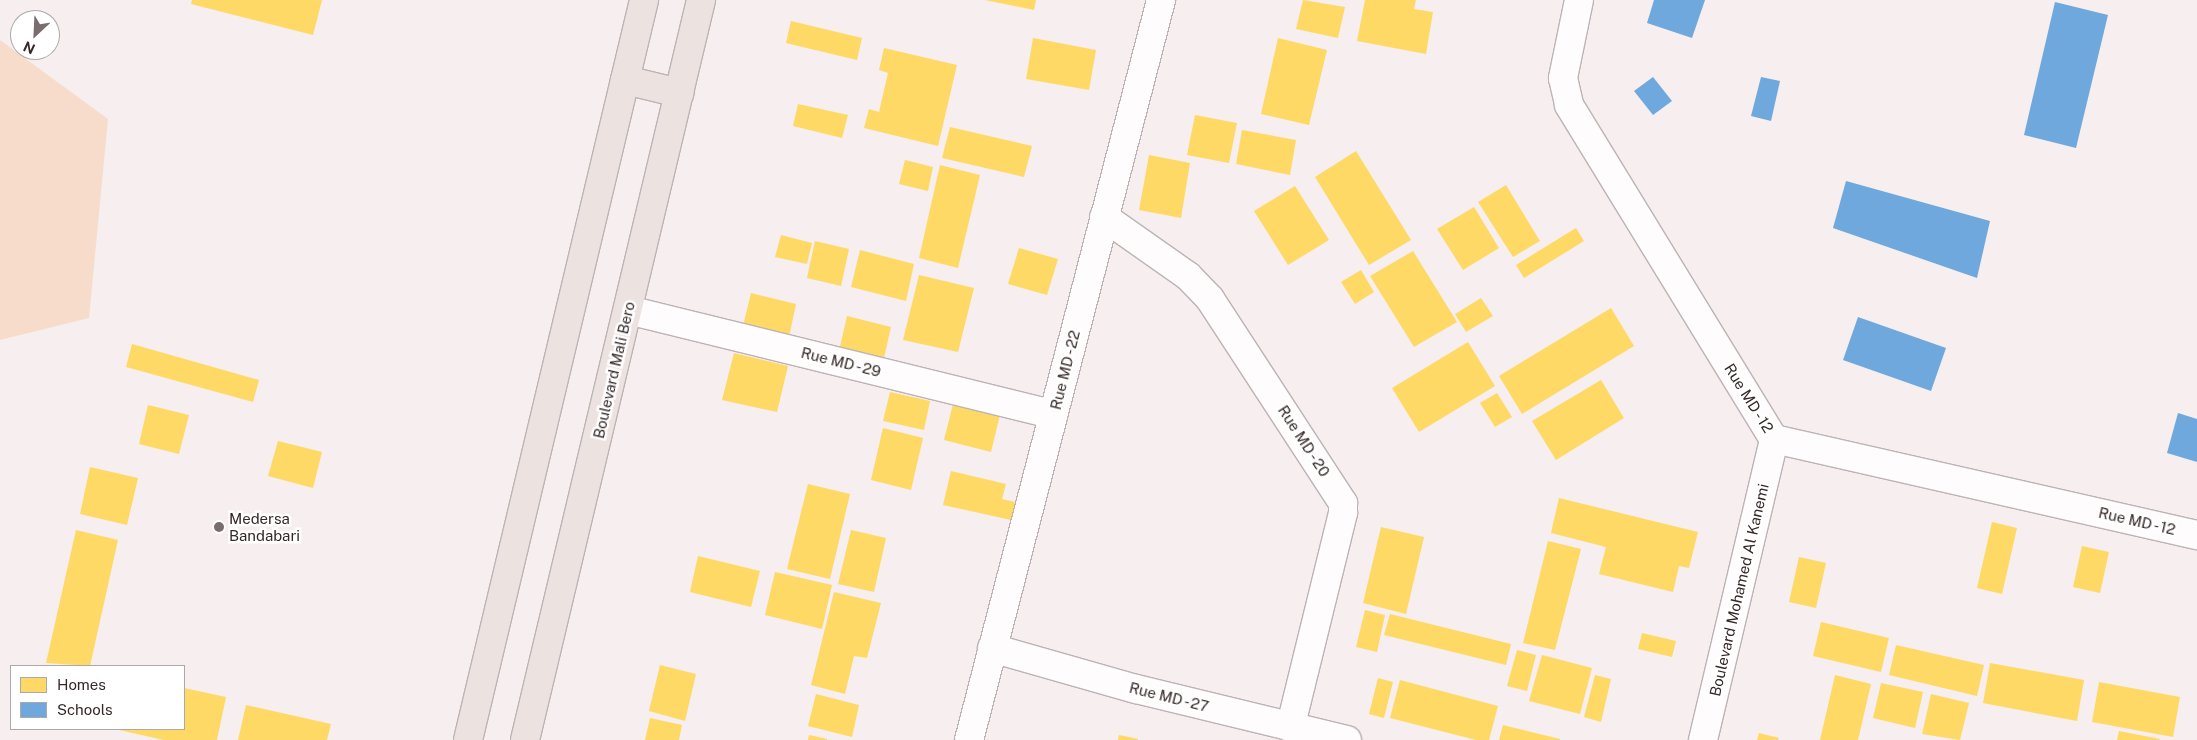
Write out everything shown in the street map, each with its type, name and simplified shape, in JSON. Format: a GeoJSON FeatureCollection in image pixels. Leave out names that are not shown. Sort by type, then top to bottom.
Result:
{"type":"FeatureCollection","features":[{"type":"Feature","properties":{"kind":"main road"},"geometry":{"type":"LineString","coordinates":[[468,740],[644,0]]}},
{"type":"Feature","properties":{"kind":"main road","name":"Boulevard Mali Bero"},"geometry":{"type":"LineString","coordinates":[[525,740],[701,0]]}},
{"type":"Feature","properties":{"kind":"main road"},"geometry":{"type":"LineString","coordinates":[[625,80],[679,93]]}},
{"type":"Feature","properties":{"kind":"street","name":"Rue MD - 22"},"geometry":{"type":"LineString","coordinates":[[969,740],[1161,0]]}},
{"type":"Feature","properties":{"kind":"street","name":"Rue MD - 12"},"geometry":{"type":"LineString","coordinates":[[1580,0],[1563,78],[1569,105],[1774,440],[2197,535]]}},
{"type":"Feature","properties":{"kind":"street","name":"Rue MD - 20"},"geometry":{"type":"LineString","coordinates":[[1104,217],[1188,276],[1210,299],[1343,503],[1344,513],[1290,728]]}},
{"type":"Feature","properties":{"kind":"street","name":"Rue MD - 29"},"geometry":{"type":"LineString","coordinates":[[628,310],[1053,414]]}},
{"type":"Feature","properties":{"kind":"street","name":"Boulevard Mohamed Al Kanemi"},"geometry":{"type":"LineString","coordinates":[[1703,740],[1774,440]]}},
{"type":"Feature","properties":{"kind":"street","name":"Rue MD - 27"},"geometry":{"type":"LineString","coordinates":[[992,648],[1136,689],[1290,728],[1347,740]]}},
{"type":"Feature","properties":{"kind":"shaded area"},"geometry":{"type":"Polygon","coordinates":[[[0,40],[10,47],[10,60],[27,60],[108,119],[89,318],[0,340],[0,40]]]}},
{"type":"Feature","properties":{"kind":"building: Homes"},"geometry":{"type":"Polygon","coordinates":[[[192,0],[322,0],[313,35],[191,4],[192,0]]]}},
{"type":"Feature","properties":{"kind":"building: Homes"},"geometry":{"type":"Polygon","coordinates":[[[985,0],[1036,0],[1034,10],[985,0]]]}},
{"type":"Feature","properties":{"kind":"building: Homes"},"geometry":{"type":"Polygon","coordinates":[[[1303,0],[1345,7],[1338,38],[1296,29],[1303,0]]]}},
{"type":"Feature","properties":{"kind":"building: Homes"},"geometry":{"type":"Polygon","coordinates":[[[1365,0],[1416,0],[1414,9],[1433,12],[1426,54],[1357,41],[1365,0]]]}},
{"type":"Feature","properties":{"kind":"building: Homes"},"geometry":{"type":"Polygon","coordinates":[[[791,21],[862,38],[857,60],[786,43],[791,21]]]}},
{"type":"Feature","properties":{"kind":"building: Homes"},"geometry":{"type":"Polygon","coordinates":[[[1033,38],[1096,50],[1089,90],[1026,79],[1033,38]]]}},
{"type":"Feature","properties":{"kind":"building: Homes"},"geometry":{"type":"Polygon","coordinates":[[[1278,38],[1327,50],[1309,125],[1261,114],[1278,38]]]}},
{"type":"Feature","properties":{"kind":"building: Homes"},"geometry":{"type":"Polygon","coordinates":[[[884,48],[957,65],[938,146],[864,128],[869,109],[879,112],[888,73],[879,70],[884,48]]]}},
{"type":"Feature","properties":{"kind":"building: Homes"},"geometry":{"type":"Polygon","coordinates":[[[798,104],[848,115],[842,138],[793,126],[798,104]]]}},
{"type":"Feature","properties":{"kind":"building: Homes"},"geometry":{"type":"Polygon","coordinates":[[[1195,115],[1237,123],[1229,163],[1187,155],[1195,115]]]}},
{"type":"Feature","properties":{"kind":"building: Homes"},"geometry":{"type":"Polygon","coordinates":[[[950,127],[1032,146],[1024,177],[942,158],[950,127]]]}},
{"type":"Feature","properties":{"kind":"building: Homes"},"geometry":{"type":"Polygon","coordinates":[[[1242,130],[1296,140],[1290,175],[1236,164],[1242,130]]]}},
{"type":"Feature","properties":{"kind":"building: Homes"},"geometry":{"type":"Polygon","coordinates":[[[1356,151],[1411,240],[1369,265],[1315,177],[1356,151]]]}},
{"type":"Feature","properties":{"kind":"building: Homes"},"geometry":{"type":"Polygon","coordinates":[[[1149,155],[1190,163],[1181,218],[1139,210],[1149,155]]]}},
{"type":"Feature","properties":{"kind":"building: Homes"},"geometry":{"type":"Polygon","coordinates":[[[905,160],[933,167],[928,191],[899,184],[905,160]]]}},
{"type":"Feature","properties":{"kind":"building: Homes"},"geometry":{"type":"Polygon","coordinates":[[[940,165],[980,175],[958,268],[919,258],[940,165]]]}},
{"type":"Feature","properties":{"kind":"building: Homes"},"geometry":{"type":"Polygon","coordinates":[[[1506,185],[1540,241],[1513,257],[1478,202],[1506,185]]]}},
{"type":"Feature","properties":{"kind":"building: Homes"},"geometry":{"type":"Polygon","coordinates":[[[1295,186],[1329,240],[1288,265],[1254,211],[1295,186]]]}},
{"type":"Feature","properties":{"kind":"building: Homes"},"geometry":{"type":"Polygon","coordinates":[[[1474,207],[1499,248],[1463,270],[1437,229],[1474,207]]]}},
{"type":"Feature","properties":{"kind":"building: Homes"},"geometry":{"type":"Polygon","coordinates":[[[1576,228],[1584,241],[1524,278],[1516,265],[1576,228]]]}},
{"type":"Feature","properties":{"kind":"building: Homes"},"geometry":{"type":"Polygon","coordinates":[[[781,235],[812,243],[807,264],[775,257],[781,235]]]}},
{"type":"Feature","properties":{"kind":"building: Homes"},"geometry":{"type":"Polygon","coordinates":[[[815,241],[849,249],[841,286],[807,278],[815,241]]]}},
{"type":"Feature","properties":{"kind":"building: Homes"},"geometry":{"type":"Polygon","coordinates":[[[1019,248],[1058,259],[1047,295],[1008,284],[1019,248]]]}},
{"type":"Feature","properties":{"kind":"building: Homes"},"geometry":{"type":"Polygon","coordinates":[[[860,250],[914,264],[906,301],[851,287],[860,250]]]}},
{"type":"Feature","properties":{"kind":"building: Homes"},"geometry":{"type":"Polygon","coordinates":[[[1413,251],[1457,322],[1414,347],[1370,276],[1413,251]]]}},
{"type":"Feature","properties":{"kind":"building: Homes"},"geometry":{"type":"Polygon","coordinates":[[[1361,270],[1374,292],[1355,304],[1341,282],[1361,270]]]}},
{"type":"Feature","properties":{"kind":"building: Homes"},"geometry":{"type":"Polygon","coordinates":[[[919,275],[974,288],[958,352],[903,340],[919,275]]]}},
{"type":"Feature","properties":{"kind":"building: Homes"},"geometry":{"type":"Polygon","coordinates":[[[751,293],[796,304],[789,337],[743,326],[751,293]]]}},
{"type":"Feature","properties":{"kind":"building: Homes"},"geometry":{"type":"Polygon","coordinates":[[[1481,298],[1493,316],[1466,332],[1455,314],[1481,298]]]}},
{"type":"Feature","properties":{"kind":"building: Homes"},"geometry":{"type":"Polygon","coordinates":[[[1611,308],[1634,346],[1522,414],[1499,376],[1611,308]]]}},
{"type":"Feature","properties":{"kind":"building: Homes"},"geometry":{"type":"Polygon","coordinates":[[[847,316],[891,327],[883,362],[839,351],[847,316]]]}},
{"type":"Feature","properties":{"kind":"building: Homes"},"geometry":{"type":"Polygon","coordinates":[[[1468,342],[1495,386],[1419,432],[1392,388],[1468,342]]]}},
{"type":"Feature","properties":{"kind":"building: Homes"},"geometry":{"type":"Polygon","coordinates":[[[132,344],[259,380],[253,402],[126,367],[132,344]]]}},
{"type":"Feature","properties":{"kind":"building: Homes"},"geometry":{"type":"Polygon","coordinates":[[[734,353],[788,366],[777,412],[722,400],[734,353]]]}},
{"type":"Feature","properties":{"kind":"building: Homes"},"geometry":{"type":"Polygon","coordinates":[[[1601,380],[1624,418],[1556,460],[1532,421],[1601,380]]]}},
{"type":"Feature","properties":{"kind":"building: Homes"},"geometry":{"type":"Polygon","coordinates":[[[890,392],[930,401],[924,430],[883,421],[890,392]]]}},
{"type":"Feature","properties":{"kind":"building: Homes"},"geometry":{"type":"Polygon","coordinates":[[[1497,393],[1512,417],[1495,427],[1480,403],[1497,393]]]}},
{"type":"Feature","properties":{"kind":"building: Homes"},"geometry":{"type":"Polygon","coordinates":[[[953,404],[1000,415],[991,452],[944,440],[953,404]]]}},
{"type":"Feature","properties":{"kind":"building: Homes"},"geometry":{"type":"Polygon","coordinates":[[[148,405],[189,415],[179,454],[139,444],[148,405]]]}},
{"type":"Feature","properties":{"kind":"building: Homes"},"geometry":{"type":"Polygon","coordinates":[[[883,428],[923,438],[911,490],[871,480],[883,428]]]}},
{"type":"Feature","properties":{"kind":"building: Homes"},"geometry":{"type":"Polygon","coordinates":[[[278,441],[322,452],[313,488],[268,476],[278,441]]]}},
{"type":"Feature","properties":{"kind":"building: Homes"},"geometry":{"type":"Polygon","coordinates":[[[90,467],[138,478],[127,525],[80,514],[90,467]]]}},
{"type":"Feature","properties":{"kind":"building: Homes"},"geometry":{"type":"Polygon","coordinates":[[[951,471],[1006,484],[1002,499],[1015,502],[1011,520],[943,505],[951,471]]]}},
{"type":"Feature","properties":{"kind":"building: Homes"},"geometry":{"type":"Polygon","coordinates":[[[808,484],[850,494],[830,579],[787,569],[808,484]]]}},
{"type":"Feature","properties":{"kind":"building: Homes"},"geometry":{"type":"Polygon","coordinates":[[[1559,498],[1698,532],[1689,568],[1679,566],[1673,592],[1599,574],[1606,547],[1551,533],[1559,498]]]}},
{"type":"Feature","properties":{"kind":"building: Homes"},"geometry":{"type":"Polygon","coordinates":[[[1992,522],[2017,528],[2002,594],[1977,588],[1992,522]]]}},
{"type":"Feature","properties":{"kind":"building: Homes"},"geometry":{"type":"Polygon","coordinates":[[[1381,527],[1424,537],[1406,614],[1363,603],[1381,527]]]}},
{"type":"Feature","properties":{"kind":"building: Homes"},"geometry":{"type":"Polygon","coordinates":[[[76,530],[118,540],[90,665],[46,663],[76,530]]]}},
{"type":"Feature","properties":{"kind":"building: Homes"},"geometry":{"type":"Polygon","coordinates":[[[851,530],[886,538],[874,592],[838,584],[851,530]]]}},
{"type":"Feature","properties":{"kind":"building: Homes"},"geometry":{"type":"Polygon","coordinates":[[[1548,541],[1581,549],[1555,650],[1523,643],[1548,541]]]}},
{"type":"Feature","properties":{"kind":"building: Homes"},"geometry":{"type":"Polygon","coordinates":[[[2082,546],[2109,552],[2100,593],[2073,587],[2082,546]]]}},
{"type":"Feature","properties":{"kind":"building: Homes"},"geometry":{"type":"Polygon","coordinates":[[[698,556],[760,571],[751,607],[690,592],[698,556]]]}},
{"type":"Feature","properties":{"kind":"building: Homes"},"geometry":{"type":"Polygon","coordinates":[[[1799,557],[1826,563],[1816,608],[1789,602],[1799,557]]]}},
{"type":"Feature","properties":{"kind":"building: Homes"},"geometry":{"type":"Polygon","coordinates":[[[775,572],[832,585],[822,629],[765,615],[775,572]]]}},
{"type":"Feature","properties":{"kind":"building: Homes"},"geometry":{"type":"Polygon","coordinates":[[[834,592],[881,603],[867,658],[854,656],[845,694],[811,685],[834,592]]]}},
{"type":"Feature","properties":{"kind":"building: Homes"},"geometry":{"type":"Polygon","coordinates":[[[1365,610],[1385,615],[1377,652],[1356,647],[1365,610]]]}},
{"type":"Feature","properties":{"kind":"building: Homes"},"geometry":{"type":"Polygon","coordinates":[[[1390,614],[1511,644],[1506,665],[1384,635],[1390,614]]]}},
{"type":"Feature","properties":{"kind":"building: Homes"},"geometry":{"type":"Polygon","coordinates":[[[1821,622],[1889,638],[1881,672],[1813,656],[1821,622]]]}},
{"type":"Feature","properties":{"kind":"building: Homes"},"geometry":{"type":"Polygon","coordinates":[[[1642,633],[1676,641],[1672,657],[1638,649],[1642,633]]]}},
{"type":"Feature","properties":{"kind":"building: Homes"},"geometry":{"type":"Polygon","coordinates":[[[1896,645],[1984,665],[1977,696],[1889,675],[1896,645]]]}},
{"type":"Feature","properties":{"kind":"building: Homes"},"geometry":{"type":"Polygon","coordinates":[[[1517,650],[1536,655],[1527,691],[1507,686],[1517,650]]]}},
{"type":"Feature","properties":{"kind":"building: Homes"},"geometry":{"type":"Polygon","coordinates":[[[1542,655],[1592,668],[1580,714],[1529,701],[1542,655]]]}},
{"type":"Feature","properties":{"kind":"building: Homes"},"geometry":{"type":"Polygon","coordinates":[[[1990,663],[2084,680],[2077,721],[1983,703],[1990,663]]]}},
{"type":"Feature","properties":{"kind":"building: Homes"},"geometry":{"type":"Polygon","coordinates":[[[660,665],[696,674],[685,721],[649,711],[660,665]]]}},
{"type":"Feature","properties":{"kind":"building: Homes"},"geometry":{"type":"Polygon","coordinates":[[[1595,675],[1611,679],[1601,722],[1584,717],[1595,675]]]}},
{"type":"Feature","properties":{"kind":"building: Homes"},"geometry":{"type":"Polygon","coordinates":[[[1835,675],[1871,684],[1858,740],[1820,740],[1835,675]]]}},
{"type":"Feature","properties":{"kind":"building: Homes"},"geometry":{"type":"Polygon","coordinates":[[[1378,678],[1393,682],[1384,718],[1369,714],[1378,678]]]}},
{"type":"Feature","properties":{"kind":"building: Homes"},"geometry":{"type":"Polygon","coordinates":[[[1400,680],[1498,706],[1489,740],[1476,740],[1390,718],[1400,680]]]}},
{"type":"Feature","properties":{"kind":"building: Homes"},"geometry":{"type":"Polygon","coordinates":[[[2099,682],[2180,697],[2173,737],[2092,722],[2099,682]]]}},
{"type":"Feature","properties":{"kind":"building: Homes"},"geometry":{"type":"Polygon","coordinates":[[[1881,683],[1923,692],[1915,728],[1873,718],[1881,683]]]}},
{"type":"Feature","properties":{"kind":"building: Homes"},"geometry":{"type":"Polygon","coordinates":[[[185,688],[226,697],[217,740],[164,740],[119,730],[185,730],[185,688]]]}},
{"type":"Feature","properties":{"kind":"building: Homes"},"geometry":{"type":"Polygon","coordinates":[[[816,694],[859,705],[852,737],[808,726],[816,694]]]}},
{"type":"Feature","properties":{"kind":"building: Homes"},"geometry":{"type":"Polygon","coordinates":[[[1931,694],[1969,703],[1960,740],[1922,734],[1931,694]]]}},
{"type":"Feature","properties":{"kind":"building: Homes"},"geometry":{"type":"Polygon","coordinates":[[[246,705],[331,724],[327,740],[238,740],[246,705]]]}},
{"type":"Feature","properties":{"kind":"building: Homes"},"geometry":{"type":"Polygon","coordinates":[[[650,718],[682,725],[679,740],[645,740],[650,718]]]}},
{"type":"Feature","properties":{"kind":"building: Homes"},"geometry":{"type":"Polygon","coordinates":[[[1503,725],[1560,739],[1560,740],[1499,740],[1503,725]]]}},
{"type":"Feature","properties":{"kind":"building: Homes"},"geometry":{"type":"Polygon","coordinates":[[[2119,731],[2160,739],[2117,740],[2119,731]]]}},
{"type":"Feature","properties":{"kind":"building: Homes"},"geometry":{"type":"Polygon","coordinates":[[[1759,733],[1779,738],[1778,740],[1757,740],[1759,733]]]}},
{"type":"Feature","properties":{"kind":"building: Homes"},"geometry":{"type":"Polygon","coordinates":[[[809,735],[827,739],[827,740],[808,740],[809,735]]]}},
{"type":"Feature","properties":{"kind":"building: Homes"},"geometry":{"type":"Polygon","coordinates":[[[1119,735],[1138,739],[1138,740],[1118,740],[1119,735]]]}},
{"type":"Feature","properties":{"kind":"building: Schools"},"geometry":{"type":"Polygon","coordinates":[[[1654,0],[1705,0],[1692,38],[1647,23],[1654,0]]]}},
{"type":"Feature","properties":{"kind":"building: Schools"},"geometry":{"type":"Polygon","coordinates":[[[2055,2],[2108,15],[2076,148],[2024,135],[2055,2]]]}},
{"type":"Feature","properties":{"kind":"building: Schools"},"geometry":{"type":"Polygon","coordinates":[[[1653,77],[1672,101],[1653,115],[1634,91],[1653,77]]]}},
{"type":"Feature","properties":{"kind":"building: Schools"},"geometry":{"type":"Polygon","coordinates":[[[1761,77],[1780,81],[1771,121],[1751,116],[1761,77]]]}},
{"type":"Feature","properties":{"kind":"building: Schools"},"geometry":{"type":"Polygon","coordinates":[[[1846,181],[1990,221],[1977,278],[1833,228],[1846,181]]]}},
{"type":"Feature","properties":{"kind":"building: Schools"},"geometry":{"type":"Polygon","coordinates":[[[1858,317],[1946,348],[1931,391],[1843,360],[1858,317]]]}},
{"type":"Feature","properties":{"kind":"building: Schools"},"geometry":{"type":"Polygon","coordinates":[[[2178,413],[2197,419],[2197,462],[2167,453],[2178,413]]]}},
{"type":"Feature","properties":{"kind":"place","name":"Medersa Bandabari"},"geometry":{"type":"Point","coordinates":[219,527]}}]}
